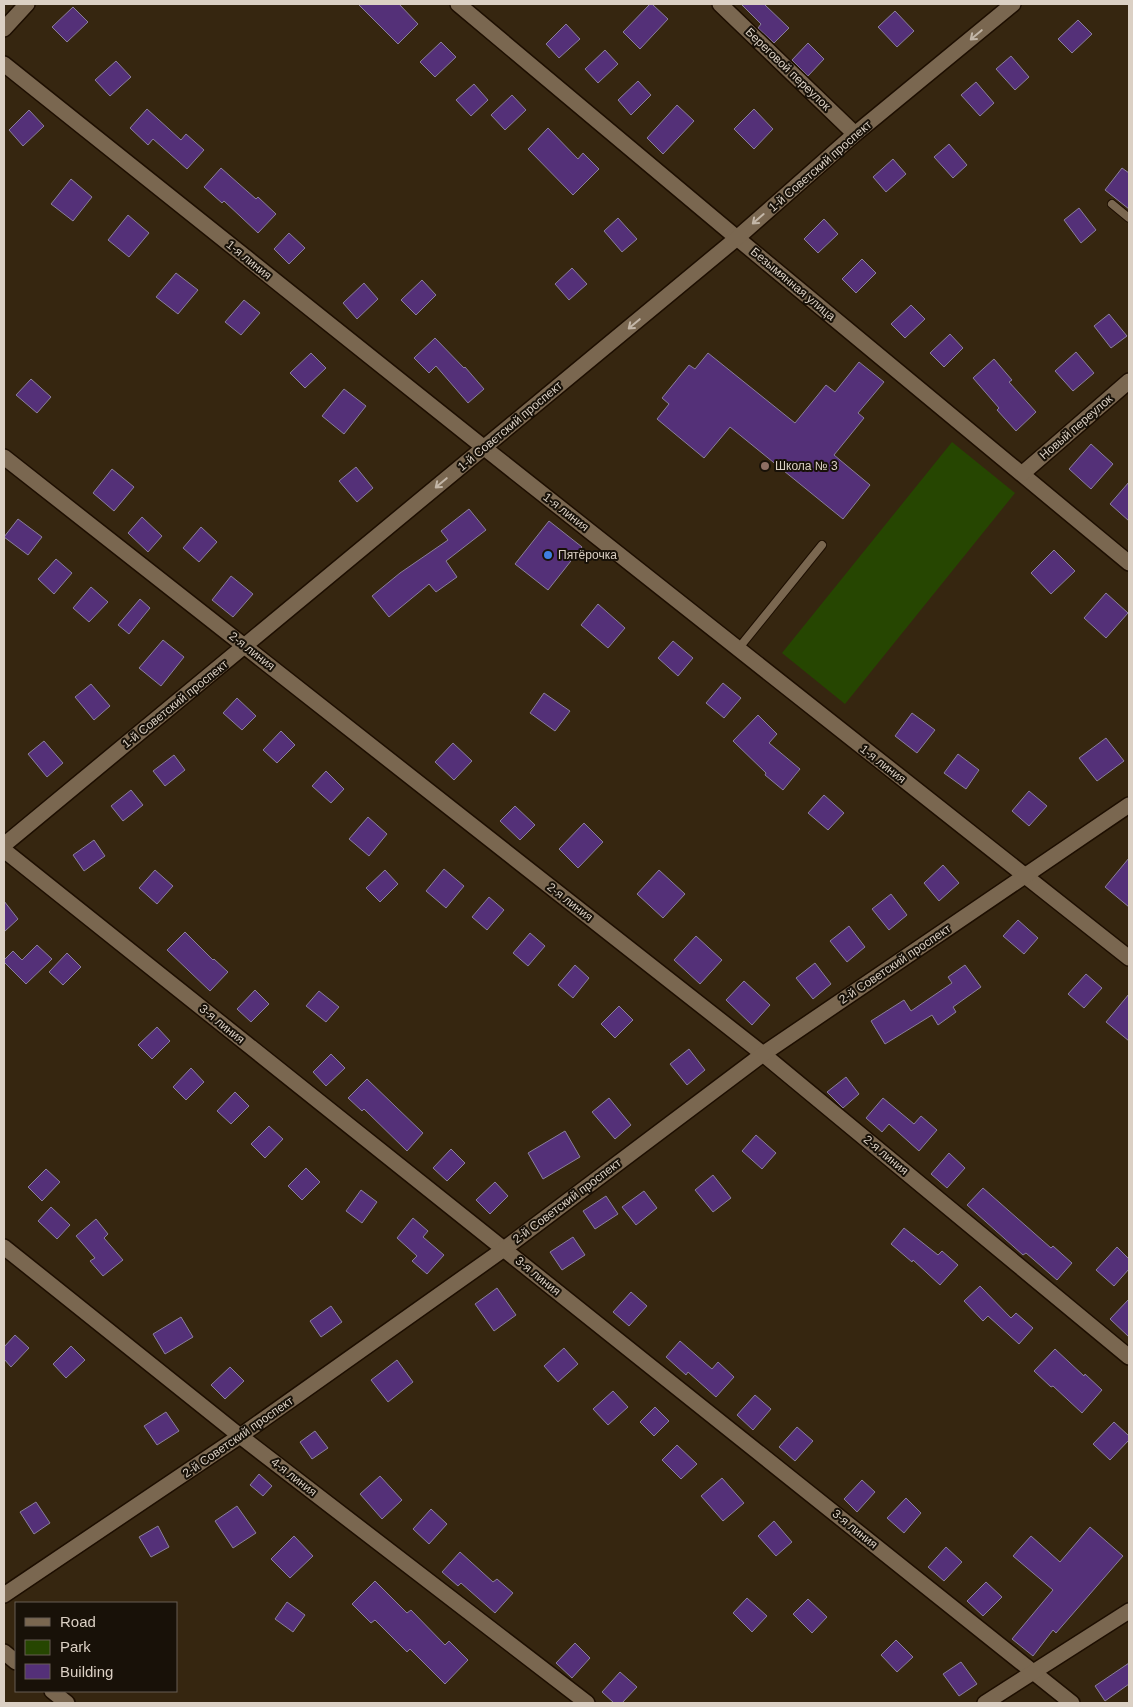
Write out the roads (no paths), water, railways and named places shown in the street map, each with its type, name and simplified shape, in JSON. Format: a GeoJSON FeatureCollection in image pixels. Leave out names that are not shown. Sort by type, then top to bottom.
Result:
{"type":"FeatureCollection","features":[{"type":"Feature","properties":{"kind":"street"},"geometry":{"type":"LineString","coordinates":[[4,29],[27,4]]}},
{"type":"Feature","properties":{"kind":"street","name":"Безымянная улица"},"geometry":{"type":"LineString","coordinates":[[458,4],[1129,563]]}},
{"type":"Feature","properties":{"kind":"street","name":"Береговой переулок"},"geometry":{"type":"LineString","coordinates":[[720,4],[855,134]]}},
{"type":"Feature","properties":{"kind":"street","name":"1-й Советский проспект"},"geometry":{"type":"LineString","coordinates":[[4,845],[737,238],[855,134],[1013,4]]}},
{"type":"Feature","properties":{"kind":"street","name":"1-я линия"},"geometry":{"type":"LineString","coordinates":[[4,64],[484,448],[1129,958]]}},
{"type":"Feature","properties":{"kind":"street","name":"Новый переулок"},"geometry":{"type":"LineString","coordinates":[[1022,473],[1129,381]]}},
{"type":"Feature","properties":{"kind":"street","name":"2-я линия"},"geometry":{"type":"LineString","coordinates":[[4,457],[763,1054],[1129,1356]]}},
{"type":"Feature","properties":{"kind":"street","name":"2-й Советский проспект"},"geometry":{"type":"LineString","coordinates":[[4,1595],[240,1436],[504,1249],[763,1054],[1129,805]]}},
{"type":"Feature","properties":{"kind":"street","name":"3-я линия"},"geometry":{"type":"LineString","coordinates":[[4,850],[1072,1703]]}},
{"type":"Feature","properties":{"kind":"street","name":"4-я линия"},"geometry":{"type":"LineString","coordinates":[[4,1247],[240,1436],[587,1703]]}},
{"type":"Feature","properties":{"kind":"street"},"geometry":{"type":"LineString","coordinates":[[985,1703],[1129,1611]]}},
{"type":"Feature","properties":{"kind":"street"},"geometry":{"type":"LineString","coordinates":[[4,1652],[15,1661]]}},
{"type":"Feature","properties":{"kind":"street"},"geometry":{"type":"LineString","coordinates":[[53,1692],[67,1703]]}},
{"type":"Feature","properties":{"kind":"lane"},"geometry":{"type":"LineString","coordinates":[[1112,204],[1129,218]]}},
{"type":"Feature","properties":{"kind":"lane"},"geometry":{"type":"LineString","coordinates":[[738,649],[822,545]]}},
{"type":"Feature","properties":{"kind":"place","name":"Школа № 3"},"geometry":{"type":"Point","coordinates":[765,466]}},
{"type":"Feature","properties":{"kind":"place","name":"Пятёрочка"},"geometry":{"type":"Point","coordinates":[548,555]}}]}
